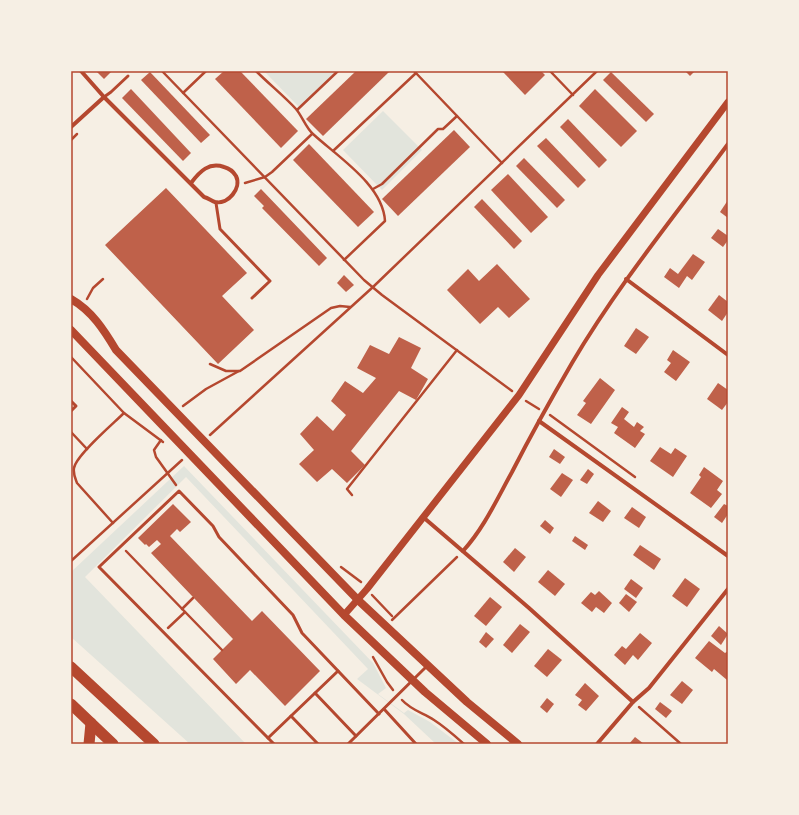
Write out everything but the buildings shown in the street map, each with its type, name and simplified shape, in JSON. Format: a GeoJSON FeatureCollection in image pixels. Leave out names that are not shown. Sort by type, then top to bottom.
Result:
{"type":"FeatureCollection","features":[{"type":"Feature","properties":{"kind":"highway"},"geometry":{"type":"LineString","coordinates":[[71,667],[154,744]]}},
{"type":"Feature","properties":{"kind":"highway"},"geometry":{"type":"LineString","coordinates":[[71,704],[113,744]]}},
{"type":"Feature","properties":{"kind":"highway"},"geometry":{"type":"LineString","coordinates":[[89,744],[91,723]]}},
{"type":"Feature","properties":{"kind":"main road"},"geometry":{"type":"LineString","coordinates":[[71,299],[90,313],[103,328],[116,350],[358,600],[427,666],[500,731],[518,744]]}},
{"type":"Feature","properties":{"kind":"main road"},"geometry":{"type":"LineString","coordinates":[[71,330],[371,642],[413,681],[487,744]]}},
{"type":"Feature","properties":{"kind":"street"},"geometry":{"type":"LineString","coordinates":[[81,71],[204,197],[216,202],[227,200],[234,193],[237,185],[236,176],[229,168],[218,165],[207,167],[199,172],[191,183]]}},
{"type":"Feature","properties":{"kind":"street"},"geometry":{"type":"LineString","coordinates":[[71,127],[104,96]]}},
{"type":"Feature","properties":{"kind":"street"},"geometry":{"type":"LineString","coordinates":[[344,615],[367,589],[519,395],[598,274],[728,102]]}},
{"type":"Feature","properties":{"kind":"street"},"geometry":{"type":"LineString","coordinates":[[463,551],[473,540],[488,516],[539,421],[590,332],[626,279],[728,144]]}},
{"type":"Feature","properties":{"kind":"street"},"geometry":{"type":"LineString","coordinates":[[723,151],[728,155]]}},
{"type":"Feature","properties":{"kind":"street"},"geometry":{"type":"LineString","coordinates":[[626,279],[728,355]]}},
{"type":"Feature","properties":{"kind":"street"},"geometry":{"type":"LineString","coordinates":[[539,421],[728,556]]}},
{"type":"Feature","properties":{"kind":"street"},"geometry":{"type":"LineString","coordinates":[[423,517],[528,608],[632,702]]}},
{"type":"Feature","properties":{"kind":"street"},"geometry":{"type":"LineString","coordinates":[[597,744],[632,702],[649,688],[728,589]]}},
{"type":"Feature","properties":{"kind":"lane"},"geometry":{"type":"LineString","coordinates":[[104,96],[111,92],[128,76]]}},
{"type":"Feature","properties":{"kind":"lane"},"geometry":{"type":"LineString","coordinates":[[216,202],[220,229],[270,281],[252,298]]}},
{"type":"Feature","properties":{"kind":"lane"},"geometry":{"type":"LineString","coordinates":[[71,400],[76,406],[71,411]]}},
{"type":"Feature","properties":{"kind":"lane"},"geometry":{"type":"LineString","coordinates":[[274,744],[99,567],[179,491],[213,526],[219,537],[293,615],[302,634],[378,714]]}},
{"type":"Feature","properties":{"kind":"lane"},"geometry":{"type":"LineString","coordinates":[[348,744],[427,666]]}},
{"type":"Feature","properties":{"kind":"lane"},"geometry":{"type":"LineString","coordinates":[[268,738],[338,671]]}},
{"type":"Feature","properties":{"kind":"lane"},"geometry":{"type":"LineString","coordinates":[[315,693],[356,736]]}},
{"type":"Feature","properties":{"kind":"lane"},"geometry":{"type":"LineString","coordinates":[[384,709],[416,744]]}},
{"type":"Feature","properties":{"kind":"lane"},"geometry":{"type":"LineString","coordinates":[[291,716],[318,744]]}},
{"type":"Feature","properties":{"kind":"path"},"geometry":{"type":"LineString","coordinates":[[162,71],[344,260],[372,287],[519,395],[551,416]]}},
{"type":"Feature","properties":{"kind":"path"},"geometry":{"type":"LineString","coordinates":[[183,93],[206,71]]}},
{"type":"Feature","properties":{"kind":"path"},"geometry":{"type":"LineString","coordinates":[[256,71],[296,110],[312,134],[334,151],[373,189],[384,210],[385,221],[382,225],[344,260]]}},
{"type":"Feature","properties":{"kind":"path"},"geometry":{"type":"LineString","coordinates":[[296,110],[338,71]]}},
{"type":"Feature","properties":{"kind":"path"},"geometry":{"type":"LineString","coordinates":[[550,71],[573,94]]}},
{"type":"Feature","properties":{"kind":"path"},"geometry":{"type":"LineString","coordinates":[[231,416],[372,287],[597,71]]}},
{"type":"Feature","properties":{"kind":"path"},"geometry":{"type":"LineString","coordinates":[[334,151],[415,72],[502,163]]}},
{"type":"Feature","properties":{"kind":"path"},"geometry":{"type":"LineString","coordinates":[[373,189],[382,184],[438,130],[444,129],[457,116]]}},
{"type":"Feature","properties":{"kind":"path"},"geometry":{"type":"LineString","coordinates":[[237,185],[265,177],[312,134]]}},
{"type":"Feature","properties":{"kind":"path"},"geometry":{"type":"LineString","coordinates":[[182,407],[206,389],[240,371],[331,308],[340,306],[350,307]]}},
{"type":"Feature","properties":{"kind":"path"},"geometry":{"type":"LineString","coordinates":[[352,495],[347,489],[457,350]]}},
{"type":"Feature","properties":{"kind":"path"},"geometry":{"type":"LineString","coordinates":[[71,357],[124,413],[161,440],[154,450],[156,456],[179,491]]}},
{"type":"Feature","properties":{"kind":"path"},"geometry":{"type":"LineString","coordinates":[[210,364],[226,371],[240,371]]}},
{"type":"Feature","properties":{"kind":"path"},"geometry":{"type":"LineString","coordinates":[[113,523],[78,483],[74,475],[75,463],[87,449],[124,413]]}},
{"type":"Feature","properties":{"kind":"path"},"geometry":{"type":"LineString","coordinates":[[71,432],[87,449]]}},
{"type":"Feature","properties":{"kind":"path"},"geometry":{"type":"LineString","coordinates":[[71,561],[145,494]]}},
{"type":"Feature","properties":{"kind":"path"},"geometry":{"type":"LineString","coordinates":[[121,546],[222,650]]}},
{"type":"Feature","properties":{"kind":"path"},"geometry":{"type":"LineString","coordinates":[[386,627],[463,551]]}},
{"type":"Feature","properties":{"kind":"path"},"geometry":{"type":"LineString","coordinates":[[340,566],[358,579],[375,597]]}},
{"type":"Feature","properties":{"kind":"path"},"geometry":{"type":"LineString","coordinates":[[182,609],[193,598]]}},
{"type":"Feature","properties":{"kind":"path"},"geometry":{"type":"LineString","coordinates":[[164,632],[185,612]]}},
{"type":"Feature","properties":{"kind":"path"},"geometry":{"type":"LineString","coordinates":[[371,642],[365,648],[370,653],[387,682],[408,706],[435,720],[464,744]]}},
{"type":"Feature","properties":{"kind":"path"},"geometry":{"type":"LineString","coordinates":[[632,702],[681,744]]}},
{"type":"Feature","properties":{"kind":"shaded area"},"geometry":{"type":"Polygon","coordinates":[[[264,71],[336,71],[299,107],[264,71]]]}},
{"type":"Feature","properties":{"kind":"shaded area"},"geometry":{"type":"Polygon","coordinates":[[[383,111],[422,150],[382,190],[343,150],[383,111]]]}},
{"type":"Feature","properties":{"kind":"shaded area"},"geometry":{"type":"Polygon","coordinates":[[[184,466],[373,663],[386,688],[378,694],[404,713],[408,710],[430,722],[459,744],[436,744],[404,714],[357,679],[368,669],[186,477],[85,577],[246,744],[190,744],[71,637],[71,572],[184,466]]]}}]}
